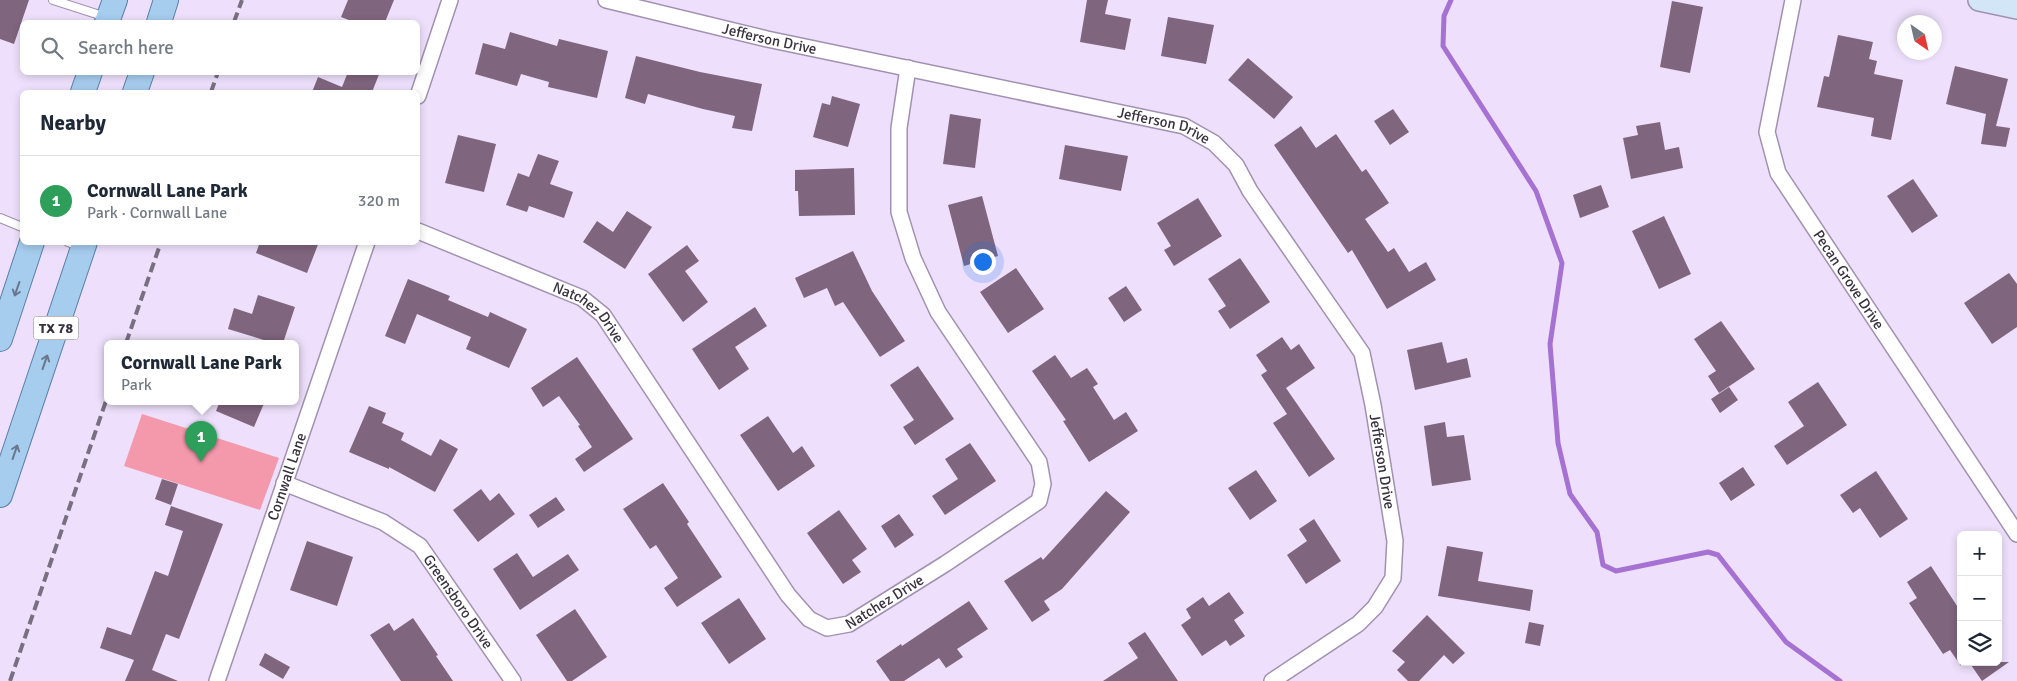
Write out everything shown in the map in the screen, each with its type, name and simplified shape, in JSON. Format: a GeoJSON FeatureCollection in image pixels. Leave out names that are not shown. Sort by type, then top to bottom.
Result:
{"type":"FeatureCollection","features":[{"type":"Feature","properties":{"kind":"main road"},"geometry":{"type":"LineString","coordinates":[[160,20],[166,0]]}},
{"type":"Feature","properties":{"kind":"main road"},"geometry":{"type":"LineString","coordinates":[[1979,0],[2017,8]]}},
{"type":"Feature","properties":{"kind":"main road"},"geometry":{"type":"LineString","coordinates":[[84,90],[89,75]]}},
{"type":"Feature","properties":{"kind":"main road"},"geometry":{"type":"LineString","coordinates":[[136,90],[141,75]]}},
{"type":"Feature","properties":{"kind":"main road"},"geometry":{"type":"LineString","coordinates":[[0,338],[31,245]]}},
{"type":"Feature","properties":{"kind":"main road","name":"TX 78"},"geometry":{"type":"LineString","coordinates":[[0,495],[79,245]]}},
{"type":"Feature","properties":{"kind":"street"},"geometry":{"type":"LineString","coordinates":[[420,90],[450,0]]}},
{"type":"Feature","properties":{"kind":"street","name":"Jefferson Drive"},"geometry":{"type":"LineString","coordinates":[[606,0],[767,39],[1184,126],[1214,143],[1236,165],[1250,191],[1362,353],[1373,405],[1395,542],[1393,578],[1375,607],[1358,624],[1272,681]]}},
{"type":"Feature","properties":{"kind":"street","name":"Pecan Grove Drive"},"geometry":{"type":"LineString","coordinates":[[1793,0],[1768,132],[1778,173],[2017,534]]}},
{"type":"Feature","properties":{"kind":"street","name":"Natchez Drive"},"geometry":{"type":"LineString","coordinates":[[420,232],[582,298],[604,315],[788,595],[809,619],[827,628],[849,624],[945,564],[1039,501],[1043,484],[1039,462],[938,312],[913,258],[899,212],[899,128],[908,68]]}},
{"type":"Feature","properties":{"kind":"street","name":"Cornwall Lane"},"geometry":{"type":"LineString","coordinates":[[217,681],[366,245]]}},
{"type":"Feature","properties":{"kind":"street","name":"Greensboro Drive"},"geometry":{"type":"LineString","coordinates":[[284,483],[384,522],[420,546],[513,681]]}},
{"type":"Feature","properties":{"kind":"lane"},"geometry":{"type":"LineString","coordinates":[[53,0],[110,13]]}},
{"type":"Feature","properties":{"kind":"lane"},"geometry":{"type":"LineString","coordinates":[[0,218],[20,226]]}},
{"type":"Feature","properties":{"kind":"shaded area"},"geometry":{"type":"Polygon","coordinates":[[[142,414],[279,458],[260,510],[124,466],[142,414]]]}},
{"type":"Feature","properties":{"kind":"building"},"geometry":{"type":"Polygon","coordinates":[[[0,0],[29,0],[22,20],[20,20],[20,26],[14,44],[0,39],[0,0]]]}},
{"type":"Feature","properties":{"kind":"building"},"geometry":{"type":"Polygon","coordinates":[[[348,0],[394,0],[386,20],[349,20],[341,17],[348,0]]]}},
{"type":"Feature","properties":{"kind":"building"},"geometry":{"type":"Polygon","coordinates":[[[1087,0],[1108,0],[1105,14],[1131,19],[1125,50],[1080,42],[1087,0]]]}},
{"type":"Feature","properties":{"kind":"building"},"geometry":{"type":"Polygon","coordinates":[[[1672,1],[1703,7],[1690,73],[1660,67],[1672,1]]]}},
{"type":"Feature","properties":{"kind":"building"},"geometry":{"type":"Polygon","coordinates":[[[1168,17],[1214,25],[1206,64],[1161,56],[1168,17]]]}},
{"type":"Feature","properties":{"kind":"building"},"geometry":{"type":"Polygon","coordinates":[[[510,32],[557,46],[559,39],[608,51],[597,98],[548,87],[549,82],[521,74],[517,86],[475,74],[483,43],[505,49],[510,32]]]}},
{"type":"Feature","properties":{"kind":"building"},"geometry":{"type":"Polygon","coordinates":[[[1838,35],[1873,42],[1869,59],[1877,61],[1874,74],[1903,80],[1891,140],[1871,136],[1874,118],[1817,107],[1824,76],[1829,77],[1838,35]]]}},
{"type":"Feature","properties":{"kind":"building"},"geometry":{"type":"Polygon","coordinates":[[[636,56],[700,72],[762,84],[752,131],[732,128],[735,116],[648,94],[645,104],[625,98],[636,56]]]}},
{"type":"Feature","properties":{"kind":"building"},"geometry":{"type":"Polygon","coordinates":[[[1248,58],[1293,97],[1274,119],[1228,80],[1248,58]]]}},
{"type":"Feature","properties":{"kind":"building"},"geometry":{"type":"Polygon","coordinates":[[[1955,66],[2008,79],[1996,126],[2010,128],[2006,147],[1981,144],[1986,114],[1946,104],[1955,66]]]}},
{"type":"Feature","properties":{"kind":"building"},"geometry":{"type":"Polygon","coordinates":[[[347,75],[379,75],[373,90],[313,90],[318,77],[342,87],[347,75]]]}},
{"type":"Feature","properties":{"kind":"building"},"geometry":{"type":"Polygon","coordinates":[[[832,96],[860,104],[848,147],[813,137],[822,103],[830,105],[832,96]]]}},
{"type":"Feature","properties":{"kind":"building"},"geometry":{"type":"Polygon","coordinates":[[[1393,109],[1409,132],[1390,145],[1374,121],[1393,109]]]}},
{"type":"Feature","properties":{"kind":"building"},"geometry":{"type":"Polygon","coordinates":[[[950,114],[981,119],[975,168],[943,164],[950,114]]]}},
{"type":"Feature","properties":{"kind":"building"},"geometry":{"type":"Polygon","coordinates":[[[1660,122],[1665,150],[1679,147],[1683,168],[1631,179],[1623,138],[1638,135],[1636,126],[1660,122]]]}},
{"type":"Feature","properties":{"kind":"building"},"geometry":{"type":"Polygon","coordinates":[[[1301,126],[1316,148],[1336,134],[1362,172],[1366,169],[1389,203],[1365,219],[1388,252],[1394,248],[1409,272],[1426,262],[1436,280],[1387,309],[1352,250],[1348,253],[1274,145],[1301,126]]]}},
{"type":"Feature","properties":{"kind":"building"},"geometry":{"type":"Polygon","coordinates":[[[458,135],[496,144],[484,192],[445,183],[458,135]]]}},
{"type":"Feature","properties":{"kind":"building"},"geometry":{"type":"Polygon","coordinates":[[[1065,145],[1128,156],[1121,191],[1059,179],[1065,145]]]}},
{"type":"Feature","properties":{"kind":"building"},"geometry":{"type":"Polygon","coordinates":[[[538,154],[559,161],[550,184],[573,192],[564,218],[529,206],[527,212],[506,205],[518,173],[529,177],[538,154]]]}},
{"type":"Feature","properties":{"kind":"building"},"geometry":{"type":"Polygon","coordinates":[[[854,168],[855,215],[799,216],[798,191],[795,191],[795,170],[854,168]]]}},
{"type":"Feature","properties":{"kind":"building"},"geometry":{"type":"Polygon","coordinates":[[[1913,179],[1938,216],[1912,233],[1887,196],[1913,179]]]}},
{"type":"Feature","properties":{"kind":"building"},"geometry":{"type":"Polygon","coordinates":[[[1601,185],[1609,207],[1580,218],[1573,195],[1601,185]]]}},
{"type":"Feature","properties":{"kind":"building"},"geometry":{"type":"Polygon","coordinates":[[[982,196],[998,256],[964,266],[948,205],[982,196]]]}},
{"type":"Feature","properties":{"kind":"building"},"geometry":{"type":"Polygon","coordinates":[[[1198,198],[1222,236],[1174,266],[1164,250],[1171,246],[1157,223],[1198,198]]]}},
{"type":"Feature","properties":{"kind":"building"},"geometry":{"type":"Polygon","coordinates":[[[627,211],[652,227],[625,269],[583,242],[597,221],[613,232],[627,211]]]}},
{"type":"Feature","properties":{"kind":"building"},"geometry":{"type":"Polygon","coordinates":[[[1664,216],[1691,274],[1659,289],[1632,231],[1664,216]]]}},
{"type":"Feature","properties":{"kind":"building"},"geometry":{"type":"Polygon","coordinates":[[[259,245],[318,245],[307,273],[256,253],[259,245]]]}},
{"type":"Feature","properties":{"kind":"building"},"geometry":{"type":"Polygon","coordinates":[[[687,245],[699,261],[685,271],[708,302],[683,322],[648,274],[687,245]]]}},
{"type":"Feature","properties":{"kind":"building"},"geometry":{"type":"Polygon","coordinates":[[[853,251],[872,291],[905,341],[880,357],[843,302],[835,306],[827,288],[804,298],[795,278],[853,251]]]}},
{"type":"Feature","properties":{"kind":"building"},"geometry":{"type":"Polygon","coordinates":[[[1240,258],[1270,302],[1230,329],[1218,311],[1226,306],[1208,279],[1240,258]]]}},
{"type":"Feature","properties":{"kind":"building"},"geometry":{"type":"Polygon","coordinates":[[[1016,268],[1044,309],[1008,333],[980,292],[1016,268]]]}},
{"type":"Feature","properties":{"kind":"building"},"geometry":{"type":"Polygon","coordinates":[[[2009,273],[2017,284],[2017,327],[1992,344],[1964,303],[2009,273]]]}},
{"type":"Feature","properties":{"kind":"building"},"geometry":{"type":"Polygon","coordinates":[[[408,279],[450,296],[448,300],[488,317],[490,312],[527,329],[509,368],[466,349],[471,337],[417,314],[405,344],[385,336],[408,279]]]}},
{"type":"Feature","properties":{"kind":"building"},"geometry":{"type":"Polygon","coordinates":[[[1126,286],[1142,310],[1124,322],[1108,298],[1126,286]]]}},
{"type":"Feature","properties":{"kind":"building"},"geometry":{"type":"Polygon","coordinates":[[[258,295],[295,307],[284,340],[264,340],[228,329],[234,308],[252,314],[258,295]]]}},
{"type":"Feature","properties":{"kind":"building"},"geometry":{"type":"Polygon","coordinates":[[[755,307],[767,326],[735,347],[749,369],[719,390],[692,349],[755,307]]]}},
{"type":"Feature","properties":{"kind":"building"},"geometry":{"type":"Polygon","coordinates":[[[1721,321],[1755,369],[1719,393],[1708,376],[1716,371],[1694,339],[1721,321]]]}},
{"type":"Feature","properties":{"kind":"building"},"geometry":{"type":"Polygon","coordinates":[[[1282,337],[1291,350],[1299,344],[1315,368],[1286,388],[1335,459],[1309,477],[1273,423],[1287,414],[1261,375],[1267,371],[1256,355],[1282,337]]]}},
{"type":"Feature","properties":{"kind":"building"},"geometry":{"type":"Polygon","coordinates":[[[1442,342],[1447,363],[1467,358],[1471,377],[1415,390],[1407,350],[1442,342]]]}},
{"type":"Feature","properties":{"kind":"building"},"geometry":{"type":"Polygon","coordinates":[[[1055,355],[1071,378],[1087,368],[1098,384],[1093,387],[1114,420],[1126,412],[1138,431],[1089,462],[1063,421],[1066,420],[1032,371],[1055,355]]]}},
{"type":"Feature","properties":{"kind":"building"},"geometry":{"type":"Polygon","coordinates":[[[577,357],[633,439],[584,472],[575,459],[592,447],[578,426],[580,425],[559,396],[543,407],[531,388],[577,357]]]}},
{"type":"Feature","properties":{"kind":"building"},"geometry":{"type":"Polygon","coordinates":[[[918,366],[954,419],[915,445],[903,427],[914,420],[890,385],[918,366]]]}},
{"type":"Feature","properties":{"kind":"building"},"geometry":{"type":"Polygon","coordinates":[[[1818,382],[1847,425],[1787,465],[1774,446],[1804,426],[1788,402],[1818,382]]]}},
{"type":"Feature","properties":{"kind":"building"},"geometry":{"type":"Polygon","coordinates":[[[1729,387],[1738,400],[1720,413],[1711,399],[1729,387]]]}},
{"type":"Feature","properties":{"kind":"building"},"geometry":{"type":"Polygon","coordinates":[[[218,405],[263,405],[254,427],[216,411],[218,405]]]}},
{"type":"Feature","properties":{"kind":"building"},"geometry":{"type":"Polygon","coordinates":[[[369,406],[386,413],[382,423],[404,433],[401,440],[431,456],[440,439],[458,449],[435,492],[389,467],[389,469],[349,452],[369,406]]]}},
{"type":"Feature","properties":{"kind":"building"},"geometry":{"type":"Polygon","coordinates":[[[768,416],[793,453],[802,446],[815,466],[778,491],[740,435],[768,416]]]}},
{"type":"Feature","properties":{"kind":"building"},"geometry":{"type":"Polygon","coordinates":[[[1445,422],[1447,437],[1464,435],[1471,480],[1432,486],[1424,426],[1445,422]]]}},
{"type":"Feature","properties":{"kind":"building"},"geometry":{"type":"Polygon","coordinates":[[[970,443],[996,481],[945,515],[932,496],[958,479],[945,459],[970,443]]]}},
{"type":"Feature","properties":{"kind":"building"},"geometry":{"type":"Polygon","coordinates":[[[1743,467],[1755,485],[1731,501],[1719,483],[1743,467]]]}},
{"type":"Feature","properties":{"kind":"building"},"geometry":{"type":"Polygon","coordinates":[[[1256,470],[1277,501],[1250,520],[1228,488],[1256,470]]]}},
{"type":"Feature","properties":{"kind":"building"},"geometry":{"type":"Polygon","coordinates":[[[1876,471],[1908,519],[1880,538],[1860,508],[1853,513],[1840,495],[1876,471]]]}},
{"type":"Feature","properties":{"kind":"building"},"geometry":{"type":"Polygon","coordinates":[[[162,479],[178,484],[171,505],[155,499],[162,479]]]}},
{"type":"Feature","properties":{"kind":"building"},"geometry":{"type":"Polygon","coordinates":[[[663,483],[722,577],[677,607],[664,588],[678,578],[656,545],[650,549],[623,509],[663,483]]]}},
{"type":"Feature","properties":{"kind":"building"},"geometry":{"type":"Polygon","coordinates":[[[481,489],[490,501],[499,493],[515,514],[478,542],[453,510],[481,489]]]}},
{"type":"Feature","properties":{"kind":"building"},"geometry":{"type":"Polygon","coordinates":[[[1106,491],[1130,512],[1062,589],[1044,601],[1050,610],[1032,622],[1004,581],[1041,557],[1043,560],[1106,491]]]}},
{"type":"Feature","properties":{"kind":"building"},"geometry":{"type":"Polygon","coordinates":[[[556,497],[565,510],[538,528],[529,515],[556,497]]]}},
{"type":"Feature","properties":{"kind":"building"},"geometry":{"type":"Polygon","coordinates":[[[171,506],[223,524],[179,639],[166,634],[152,670],[178,681],[125,681],[134,660],[100,648],[107,627],[131,635],[155,571],[168,576],[183,531],[165,525],[171,506]]]}},
{"type":"Feature","properties":{"kind":"building"},"geometry":{"type":"Polygon","coordinates":[[[839,510],[867,549],[852,560],[861,572],[843,584],[807,533],[839,510]]]}},
{"type":"Feature","properties":{"kind":"building"},"geometry":{"type":"Polygon","coordinates":[[[899,514],[914,535],[895,548],[881,526],[899,514]]]}},
{"type":"Feature","properties":{"kind":"building"},"geometry":{"type":"Polygon","coordinates":[[[1314,519],[1341,561],[1306,584],[1287,555],[1307,541],[1299,529],[1314,519]]]}},
{"type":"Feature","properties":{"kind":"building"},"geometry":{"type":"Polygon","coordinates":[[[307,541],[353,557],[337,606],[290,590],[307,541]]]}},
{"type":"Feature","properties":{"kind":"building"},"geometry":{"type":"Polygon","coordinates":[[[1447,546],[1483,552],[1478,581],[1533,590],[1530,611],[1438,596],[1447,546]]]}},
{"type":"Feature","properties":{"kind":"building"},"geometry":{"type":"Polygon","coordinates":[[[517,553],[533,577],[568,554],[579,570],[520,610],[493,569],[517,553]]]}},
{"type":"Feature","properties":{"kind":"building"},"geometry":{"type":"Polygon","coordinates":[[[1931,566],[1957,606],[1957,660],[1950,650],[1943,654],[1909,603],[1917,598],[1907,582],[1931,566]]]}},
{"type":"Feature","properties":{"kind":"building"},"geometry":{"type":"Polygon","coordinates":[[[1229,592],[1244,613],[1234,620],[1245,636],[1230,646],[1226,640],[1202,656],[1181,625],[1191,618],[1186,609],[1203,597],[1209,606],[1229,592]]]}},
{"type":"Feature","properties":{"kind":"building"},"geometry":{"type":"Polygon","coordinates":[[[739,598],[766,639],[729,664],[701,623],[739,598]]]}},
{"type":"Feature","properties":{"kind":"building"},"geometry":{"type":"Polygon","coordinates":[[[969,601],[988,629],[957,649],[963,657],[946,668],[939,658],[904,681],[890,681],[876,661],[969,601]]]}},
{"type":"Feature","properties":{"kind":"building"},"geometry":{"type":"Polygon","coordinates":[[[575,609],[607,657],[572,681],[567,681],[536,635],[575,609]]]}},
{"type":"Feature","properties":{"kind":"building"},"geometry":{"type":"Polygon","coordinates":[[[1427,615],[1465,653],[1453,664],[1444,655],[1419,681],[1408,681],[1397,670],[1405,662],[1392,651],[1427,615]]]}},
{"type":"Feature","properties":{"kind":"building"},"geometry":{"type":"Polygon","coordinates":[[[413,618],[453,681],[401,681],[370,635],[389,623],[394,631],[413,618]]]}},
{"type":"Feature","properties":{"kind":"building"},"geometry":{"type":"Polygon","coordinates":[[[1529,622],[1544,625],[1540,646],[1525,643],[1529,622]]]}},
{"type":"Feature","properties":{"kind":"building"},"geometry":{"type":"Polygon","coordinates":[[[1145,632],[1178,681],[1103,681],[1138,658],[1128,643],[1145,632]]]}},
{"type":"Feature","properties":{"kind":"building"},"geometry":{"type":"Polygon","coordinates":[[[265,653],[290,667],[283,679],[259,665],[265,653]]]}},
{"type":"Feature","properties":{"kind":"building"},"geometry":{"type":"Polygon","coordinates":[[[2002,662],[2009,662],[1982,681],[1972,666],[2002,666],[2002,662]]]}},
{"type":"Feature","properties":{"kind":"waterway"},"geometry":{"type":"LineString","coordinates":[[1451,0],[1444,16],[1443,46],[1536,191],[1562,263],[1550,344],[1558,443],[1570,494],[1597,532],[1603,565],[1616,571],[1708,552],[1718,555],[1786,642],[1840,681]]}},
{"type":"Feature","properties":{"kind":"railway"},"geometry":{"type":"LineString","coordinates":[[235,20],[242,0]]}},
{"type":"Feature","properties":{"kind":"railway"},"geometry":{"type":"LineString","coordinates":[[212,90],[217,75]]}},
{"type":"Feature","properties":{"kind":"railway"},"geometry":{"type":"LineString","coordinates":[[127,340],[160,245]]}},
{"type":"Feature","properties":{"kind":"railway"},"geometry":{"type":"LineString","coordinates":[[10,681],[105,405]]}},
{"type":"Feature","properties":{"kind":"place","name":"Cornwall Lane Park"},"geometry":{"type":"Point","coordinates":[201,462]}}]}
